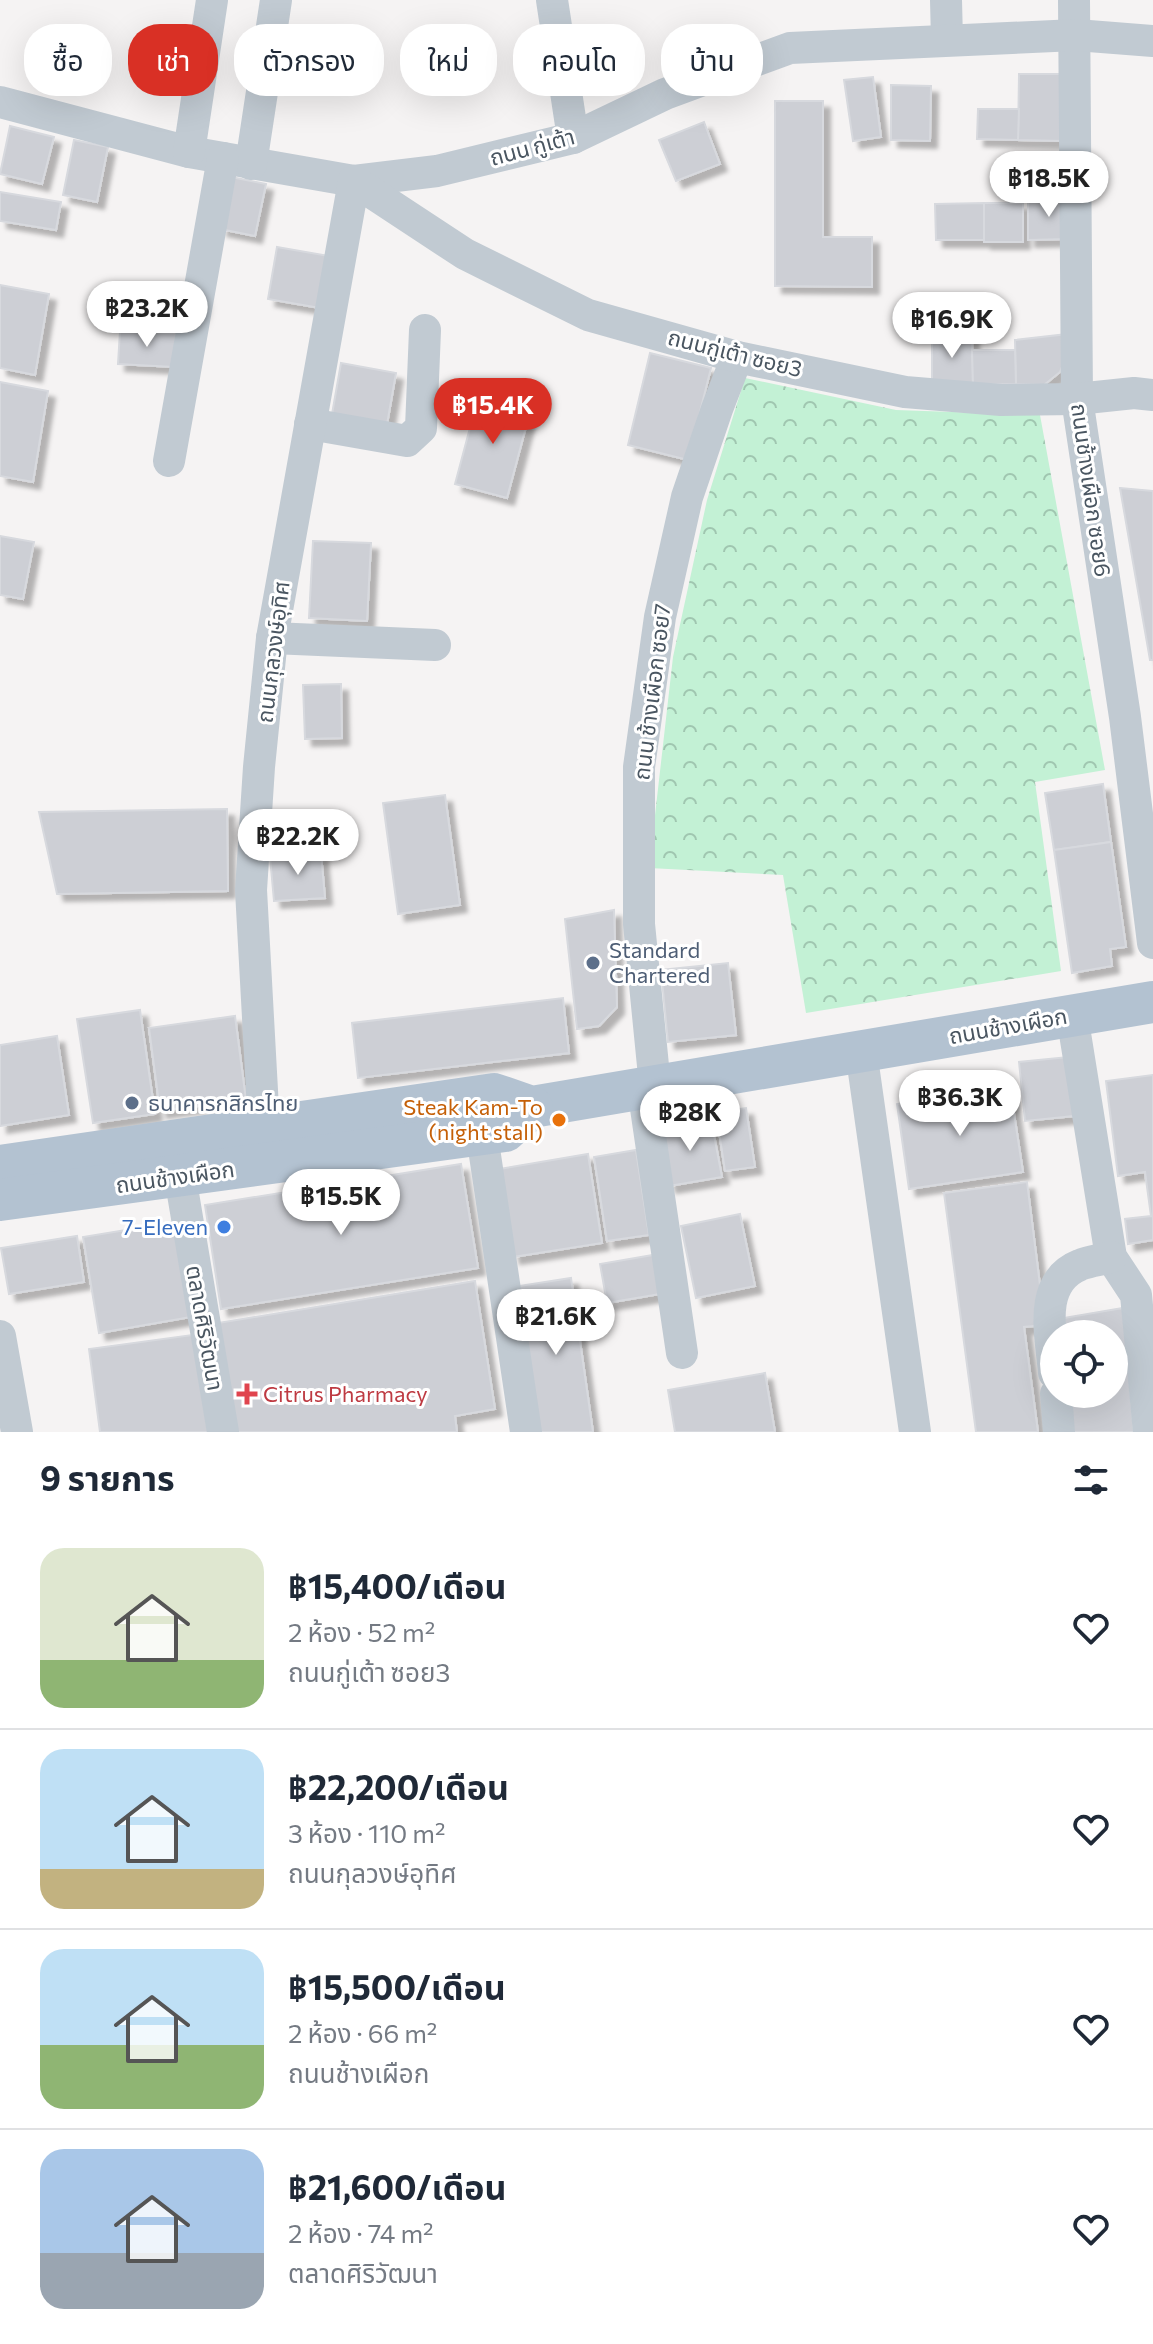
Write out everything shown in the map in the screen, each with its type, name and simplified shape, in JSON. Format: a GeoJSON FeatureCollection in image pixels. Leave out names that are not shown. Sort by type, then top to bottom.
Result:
{"type":"FeatureCollection","features":[{"type":"Feature","properties":{"kind":"main road","name":"ถนนช้างเผือก"},"geometry":{"type":"LineString","coordinates":[[0,1166],[494,1094],[532,1107],[1153,1002]]}},
{"type":"Feature","properties":{"kind":"main road","name":"ถนนช้างเผือก"},"geometry":{"type":"LineString","coordinates":[[0,1200],[505,1131],[532,1107]]}},
{"type":"Feature","properties":{"kind":"street"},"geometry":{"type":"LineString","coordinates":[[189,152],[212,0]]}},
{"type":"Feature","properties":{"kind":"street"},"geometry":{"type":"LineString","coordinates":[[169,461],[276,0]]}},
{"type":"Feature","properties":{"kind":"street"},"geometry":{"type":"LineString","coordinates":[[552,0],[573,138]]}},
{"type":"Feature","properties":{"kind":"street"},"geometry":{"type":"LineString","coordinates":[[946,0],[947,40]]}},
{"type":"Feature","properties":{"kind":"street","name":"ถนนช้างเผือก ซอย6"},"geometry":{"type":"LineString","coordinates":[[1074,0],[1077,399],[1125,717],[1153,943]]}},
{"type":"Feature","properties":{"kind":"street","name":"ถนน กู่เต้า"},"geometry":{"type":"LineString","coordinates":[[0,102],[189,152],[354,181],[437,171],[573,138],[665,94],[790,48],[1076,35],[1153,41]]}},
{"type":"Feature","properties":{"kind":"street","name":"ถนนกู่เต้า ซอย3"},"geometry":{"type":"LineString","coordinates":[[354,181],[465,254],[588,315],[737,357],[905,392],[1001,400],[1077,399],[1134,393],[1153,395]]}},
{"type":"Feature","properties":{"kind":"street","name":"ถนนกุลวงษ์อุทิศ"},"geometry":{"type":"LineString","coordinates":[[264,1127],[251,890],[272,638],[354,181]]}},
{"type":"Feature","properties":{"kind":"street"},"geometry":{"type":"LineString","coordinates":[[310,424],[407,441],[421,428],[425,330]]}},
{"type":"Feature","properties":{"kind":"street","name":"ถนน ช้างเผือก ซอย7"},"geometry":{"type":"LineString","coordinates":[[682,1353],[649,1087],[639,924],[639,767],[660,617],[687,497],[737,357]]}},
{"type":"Feature","properties":{"kind":"street"},"geometry":{"type":"LineString","coordinates":[[272,638],[435,645]]}},
{"type":"Feature","properties":{"kind":"street"},"geometry":{"type":"LineString","coordinates":[[1072,1015],[1111,1257],[1136,1295],[1149,1432]]}},
{"type":"Feature","properties":{"kind":"street"},"geometry":{"type":"LineString","coordinates":[[861,1051],[915,1432]]}},
{"type":"Feature","properties":{"kind":"street"},"geometry":{"type":"LineString","coordinates":[[482,1135],[524,1420]]}},
{"type":"Feature","properties":{"kind":"street","name":"ตลาดศิริวัฒนา"},"geometry":{"type":"LineString","coordinates":[[180,1176],[223,1432]]}},
{"type":"Feature","properties":{"kind":"street"},"geometry":{"type":"LineString","coordinates":[[1050,1320],[1055,1283],[1078,1265],[1111,1257]]}},
{"type":"Feature","properties":{"kind":"street"},"geometry":{"type":"LineString","coordinates":[[0,1336],[17,1432]]}},
{"type":"Feature","properties":{"kind":"street"},"geometry":{"type":"LineString","coordinates":[[1057,1408],[1059,1432]]}},
{"type":"Feature","properties":{"kind":"green space"},"geometry":{"type":"Polygon","coordinates":[[[745,378],[896,410],[1040,415],[1105,770],[1035,782],[1061,971],[806,1013],[783,875],[649,868],[673,657],[707,500],[745,378]]]}},
{"type":"Feature","properties":{"kind":"building"},"geometry":{"type":"Polygon","coordinates":[[[1019,74],[1064,74],[1062,141],[1018,140],[1019,74]]]}},
{"type":"Feature","properties":{"kind":"building"},"geometry":{"type":"Polygon","coordinates":[[[873,77],[881,137],[853,141],[844,80],[873,77]]]}},
{"type":"Feature","properties":{"kind":"building"},"geometry":{"type":"Polygon","coordinates":[[[891,85],[931,86],[930,141],[891,140],[891,85]]]}},
{"type":"Feature","properties":{"kind":"building"},"geometry":{"type":"Polygon","coordinates":[[[775,101],[823,101],[823,237],[872,237],[872,287],[775,286],[775,101]]]}},
{"type":"Feature","properties":{"kind":"building"},"geometry":{"type":"Polygon","coordinates":[[[978,109],[1019,109],[1018,140],[977,139],[978,109]]]}},
{"type":"Feature","properties":{"kind":"building"},"geometry":{"type":"Polygon","coordinates":[[[704,122],[720,164],[676,181],[659,140],[704,122]]]}},
{"type":"Feature","properties":{"kind":"building"},"geometry":{"type":"Polygon","coordinates":[[[10,126],[54,137],[42,184],[0,174],[10,126]]]}},
{"type":"Feature","properties":{"kind":"building"},"geometry":{"type":"Polygon","coordinates":[[[74,140],[108,147],[97,202],[63,195],[74,140]]]}},
{"type":"Feature","properties":{"kind":"building"},"geometry":{"type":"Polygon","coordinates":[[[231,177],[266,184],[255,236],[220,229],[231,177]]]}},
{"type":"Feature","properties":{"kind":"building"},"geometry":{"type":"Polygon","coordinates":[[[0,192],[61,202],[56,230],[0,221],[0,192]]]}},
{"type":"Feature","properties":{"kind":"building"},"geometry":{"type":"Polygon","coordinates":[[[1028,199],[1069,199],[1070,239],[1028,240],[1028,199]]]}},
{"type":"Feature","properties":{"kind":"building"},"geometry":{"type":"Polygon","coordinates":[[[984,203],[1023,203],[1023,242],[984,242],[984,203]]]}},
{"type":"Feature","properties":{"kind":"building"},"geometry":{"type":"Polygon","coordinates":[[[984,203],[984,240],[936,240],[935,204],[984,203]]]}},
{"type":"Feature","properties":{"kind":"building"},"geometry":{"type":"Polygon","coordinates":[[[277,247],[329,256],[320,308],[268,299],[277,247]]]}},
{"type":"Feature","properties":{"kind":"building"},"geometry":{"type":"Polygon","coordinates":[[[0,285],[49,294],[35,375],[0,368],[0,285]]]}},
{"type":"Feature","properties":{"kind":"building"},"geometry":{"type":"Polygon","coordinates":[[[120,331],[176,333],[174,367],[118,364],[120,331]]]}},
{"type":"Feature","properties":{"kind":"building"},"geometry":{"type":"Polygon","coordinates":[[[932,334],[972,334],[973,385],[932,386],[932,334]]]}},
{"type":"Feature","properties":{"kind":"building"},"geometry":{"type":"Polygon","coordinates":[[[1068,334],[1066,356],[1060,372],[1044,385],[1016,384],[1015,340],[1068,334]]]}},
{"type":"Feature","properties":{"kind":"building"},"geometry":{"type":"Polygon","coordinates":[[[972,350],[1015,350],[1016,384],[973,385],[972,350]]]}},
{"type":"Feature","properties":{"kind":"building"},"geometry":{"type":"Polygon","coordinates":[[[650,353],[711,368],[688,460],[628,445],[650,353]]]}},
{"type":"Feature","properties":{"kind":"building"},"geometry":{"type":"Polygon","coordinates":[[[341,363],[396,373],[386,430],[331,420],[341,363]]]}},
{"type":"Feature","properties":{"kind":"building"},"geometry":{"type":"Polygon","coordinates":[[[0,382],[48,391],[33,482],[0,476],[0,382]]]}},
{"type":"Feature","properties":{"kind":"building"},"geometry":{"type":"Polygon","coordinates":[[[479,394],[531,408],[507,498],[455,484],[479,394]]]}},
{"type":"Feature","properties":{"kind":"building"},"geometry":{"type":"Polygon","coordinates":[[[1120,488],[1153,491],[1153,660],[1150,660],[1120,488]]]}},
{"type":"Feature","properties":{"kind":"building"},"geometry":{"type":"Polygon","coordinates":[[[0,536],[34,542],[23,599],[0,595],[0,536]]]}},
{"type":"Feature","properties":{"kind":"building"},"geometry":{"type":"Polygon","coordinates":[[[313,541],[371,543],[367,621],[309,618],[313,541]]]}},
{"type":"Feature","properties":{"kind":"building"},"geometry":{"type":"Polygon","coordinates":[[[341,684],[342,738],[305,739],[303,685],[341,684]]]}},
{"type":"Feature","properties":{"kind":"building"},"geometry":{"type":"Polygon","coordinates":[[[1103,784],[1111,842],[1054,850],[1045,793],[1103,784]]]}},
{"type":"Feature","properties":{"kind":"building"},"geometry":{"type":"Polygon","coordinates":[[[445,795],[460,905],[398,914],[383,803],[445,795]]]}},
{"type":"Feature","properties":{"kind":"building"},"geometry":{"type":"Polygon","coordinates":[[[227,809],[228,891],[57,894],[39,812],[227,809]]]}},
{"type":"Feature","properties":{"kind":"building"},"geometry":{"type":"Polygon","coordinates":[[[1111,842],[1126,947],[1110,949],[1112,966],[1072,973],[1054,850],[1111,842]]]}},
{"type":"Feature","properties":{"kind":"building"},"geometry":{"type":"Polygon","coordinates":[[[321,853],[325,898],[274,901],[270,857],[321,853]]]}},
{"type":"Feature","properties":{"kind":"building","name":"Standard Chartered"},"geometry":{"type":"Polygon","coordinates":[[[614,910],[617,1007],[599,1026],[577,1029],[565,919],[614,910]]]}},
{"type":"Feature","properties":{"kind":"building"},"geometry":{"type":"Polygon","coordinates":[[[728,963],[736,1035],[668,1042],[661,970],[728,963]]]}},
{"type":"Feature","properties":{"kind":"building"},"geometry":{"type":"Polygon","coordinates":[[[563,998],[569,1053],[358,1078],[352,1023],[563,998]]]}},
{"type":"Feature","properties":{"kind":"building"},"geometry":{"type":"Polygon","coordinates":[[[140,1010],[155,1114],[93,1123],[77,1019],[140,1010]]]}},
{"type":"Feature","properties":{"kind":"building"},"geometry":{"type":"Polygon","coordinates":[[[235,1016],[246,1100],[160,1111],[149,1028],[235,1016]]]}},
{"type":"Feature","properties":{"kind":"building"},"geometry":{"type":"Polygon","coordinates":[[[57,1036],[69,1115],[0,1126],[0,1045],[57,1036]]]}},
{"type":"Feature","properties":{"kind":"building"},"geometry":{"type":"Polygon","coordinates":[[[1068,1057],[1074,1116],[1025,1121],[1019,1062],[1068,1057]]]}},
{"type":"Feature","properties":{"kind":"building"},"geometry":{"type":"Polygon","coordinates":[[[1153,1075],[1153,1240],[1128,1244],[1125,1219],[1151,1216],[1145,1172],[1118,1176],[1106,1081],[1153,1075]]]}},
{"type":"Feature","properties":{"kind":"building"},"geometry":{"type":"Polygon","coordinates":[[[1010,1087],[1023,1172],[909,1189],[897,1104],[1010,1087]]]}},
{"type":"Feature","properties":{"kind":"building"},"geometry":{"type":"Polygon","coordinates":[[[746,1108],[755,1167],[725,1171],[716,1112],[746,1108]]]}},
{"type":"Feature","properties":{"kind":"building"},"geometry":{"type":"Polygon","coordinates":[[[711,1119],[722,1177],[669,1186],[659,1128],[711,1119]]]}},
{"type":"Feature","properties":{"kind":"building"},"geometry":{"type":"Polygon","coordinates":[[[636,1150],[649,1235],[607,1241],[594,1157],[636,1150]]]}},
{"type":"Feature","properties":{"kind":"building"},"geometry":{"type":"Polygon","coordinates":[[[588,1154],[602,1243],[513,1257],[499,1169],[588,1154]]]}},
{"type":"Feature","properties":{"kind":"building"},"geometry":{"type":"Polygon","coordinates":[[[461,1164],[478,1268],[221,1309],[205,1205],[461,1164]]]}},
{"type":"Feature","properties":{"kind":"building"},"geometry":{"type":"Polygon","coordinates":[[[1027,1182],[1044,1320],[1040,1320],[1040,1325],[1024,1327],[1038,1432],[976,1432],[944,1193],[1027,1182]]]}},
{"type":"Feature","properties":{"kind":"building"},"geometry":{"type":"Polygon","coordinates":[[[740,1214],[755,1286],[696,1298],[681,1226],[740,1214]]]}},
{"type":"Feature","properties":{"kind":"building"},"geometry":{"type":"Polygon","coordinates":[[[175,1222],[191,1317],[99,1333],[83,1237],[175,1222]]]}},
{"type":"Feature","properties":{"kind":"building"},"geometry":{"type":"Polygon","coordinates":[[[77,1236],[84,1282],[9,1294],[1,1248],[77,1236]]]}},
{"type":"Feature","properties":{"kind":"building"},"geometry":{"type":"Polygon","coordinates":[[[653,1255],[660,1294],[607,1303],[600,1264],[653,1255]]]}},
{"type":"Feature","properties":{"kind":"building"},"geometry":{"type":"Polygon","coordinates":[[[571,1278],[593,1432],[540,1432],[519,1286],[571,1278]]]}},
{"type":"Feature","properties":{"kind":"building"},"geometry":{"type":"Polygon","coordinates":[[[475,1281],[495,1409],[455,1416],[457,1432],[236,1432],[218,1323],[475,1281]]]}},
{"type":"Feature","properties":{"kind":"building"},"geometry":{"type":"Polygon","coordinates":[[[1123,1308],[1124,1320],[1052,1320],[1123,1308]]]}},
{"type":"Feature","properties":{"kind":"building"},"geometry":{"type":"Polygon","coordinates":[[[192,1335],[209,1432],[100,1432],[89,1349],[192,1335]]]}},
{"type":"Feature","properties":{"kind":"building"},"geometry":{"type":"Polygon","coordinates":[[[1128,1364],[1134,1432],[1065,1432],[1062,1408],[1128,1408],[1128,1364]]]}},
{"type":"Feature","properties":{"kind":"building"},"geometry":{"type":"Polygon","coordinates":[[[765,1373],[775,1432],[675,1432],[668,1390],[765,1373]]]}},
{"type":"Feature","properties":{"kind":"place","name":"Standard Chartered"},"geometry":{"type":"Point","coordinates":[593,963]}},
{"type":"Feature","properties":{"kind":"place","name":"ธนาคารกสิกรไทย"},"geometry":{"type":"Point","coordinates":[132,1103]}},
{"type":"Feature","properties":{"kind":"place","name":"Steak Kam-To (night stall)"},"geometry":{"type":"Point","coordinates":[559,1120]}},
{"type":"Feature","properties":{"kind":"place","name":"7-Eleven"},"geometry":{"type":"Point","coordinates":[224,1227]}},
{"type":"Feature","properties":{"kind":"place","name":"Citrus Pharmacy"},"geometry":{"type":"Point","coordinates":[247,1394]}}]}
